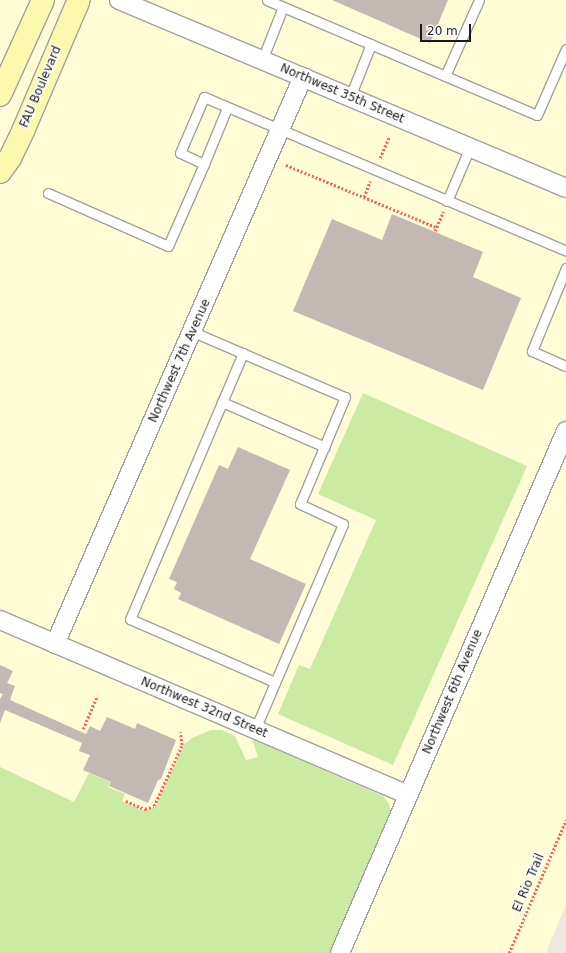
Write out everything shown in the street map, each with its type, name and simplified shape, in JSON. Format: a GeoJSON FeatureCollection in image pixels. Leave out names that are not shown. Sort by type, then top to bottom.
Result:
{"type":"FeatureCollection","features":[{"type":"Feature","properties":{"kind":"street"},"geometry":{"type":"LineString","coordinates":[[0,95],[43,0]]}},
{"type":"Feature","properties":{"kind":"street","name":"FAU Boulevard"},"geometry":{"type":"LineString","coordinates":[[0,172],[10,158],[79,0]]}},
{"type":"Feature","properties":{"kind":"street","name":"Northwest 35th Street"},"geometry":{"type":"LineString","coordinates":[[119,0],[566,188]]}},
{"type":"Feature","properties":{"kind":"street","name":"Northwest 7th Avenue"},"geometry":{"type":"LineString","coordinates":[[55,644],[193,332],[303,77]]}},
{"type":"Feature","properties":{"kind":"street","name":"Northwest 6th Avenue"},"geometry":{"type":"LineString","coordinates":[[340,953],[566,431]]}},
{"type":"Feature","properties":{"kind":"street","name":"Northwest 32nd Street"},"geometry":{"type":"LineString","coordinates":[[0,620],[408,795]]}},
{"type":"Feature","properties":{"kind":"lane"},"geometry":{"type":"LineString","coordinates":[[267,0],[537,115],[566,49]]}},
{"type":"Feature","properties":{"kind":"lane"},"geometry":{"type":"LineString","coordinates":[[445,76],[479,0]]}},
{"type":"Feature","properties":{"kind":"lane"},"geometry":{"type":"LineString","coordinates":[[262,60],[283,7]]}},
{"type":"Feature","properties":{"kind":"lane"},"geometry":{"type":"LineString","coordinates":[[350,97],[371,44]]}},
{"type":"Feature","properties":{"kind":"lane"},"geometry":{"type":"LineString","coordinates":[[204,164],[180,153],[204,97],[566,251]]}},
{"type":"Feature","properties":{"kind":"lane"},"geometry":{"type":"LineString","coordinates":[[48,193],[168,246],[227,108]]}},
{"type":"Feature","properties":{"kind":"lane"},"geometry":{"type":"LineString","coordinates":[[448,201],[470,148]]}},
{"type":"Feature","properties":{"kind":"lane"},"geometry":{"type":"LineString","coordinates":[[566,268],[532,351],[566,366]]}},
{"type":"Feature","properties":{"kind":"lane"},"geometry":{"type":"LineString","coordinates":[[193,332],[345,398],[300,504],[343,524],[254,729]]}},
{"type":"Feature","properties":{"kind":"lane"},"geometry":{"type":"LineString","coordinates":[[243,353],[130,619],[275,682]]}},
{"type":"Feature","properties":{"kind":"lane"},"geometry":{"type":"LineString","coordinates":[[222,402],[325,447]]}},
{"type":"Feature","properties":{"kind":"path"},"geometry":{"type":"LineString","coordinates":[[286,165],[436,227]]}},
{"type":"Feature","properties":{"kind":"path"},"geometry":{"type":"LineString","coordinates":[[435,232],[448,201]]}},
{"type":"Feature","properties":{"kind":"path"},"geometry":{"type":"LineString","coordinates":[[83,729],[97,696]]}},
{"type":"Feature","properties":{"kind":"path"},"geometry":{"type":"LineString","coordinates":[[126,801],[145,809],[154,806],[182,745],[180,732]]}},
{"type":"Feature","properties":{"kind":"path","name":"El Rio Trail"},"geometry":{"type":"LineString","coordinates":[[509,953],[566,820]]}},
{"type":"Feature","properties":{"kind":"shaded area"},"geometry":{"type":"Polygon","coordinates":[[[0,0],[566,0],[566,905],[546,953],[0,953],[0,0]]]}},
{"type":"Feature","properties":{"kind":"green space"},"geometry":{"type":"Polygon","coordinates":[[[363,393],[527,466],[393,765],[278,714],[299,665],[310,669],[376,520],[318,494],[363,393]]]}},
{"type":"Feature","properties":{"kind":"green space"},"geometry":{"type":"Polygon","coordinates":[[[211,730],[222,730],[235,736],[246,760],[258,757],[252,739],[383,796],[389,804],[391,813],[330,953],[0,953],[0,767],[74,802],[89,773],[110,782],[108,787],[125,794],[122,801],[145,811],[156,807],[184,744],[192,738],[211,730]]]}},
{"type":"Feature","properties":{"kind":"building"},"geometry":{"type":"Polygon","coordinates":[[[332,0],[448,0],[430,43],[332,0]]]}},
{"type":"Feature","properties":{"kind":"building"},"geometry":{"type":"Polygon","coordinates":[[[392,214],[483,252],[473,277],[521,298],[483,390],[293,311],[332,219],[382,240],[392,214]]]}},
{"type":"Feature","properties":{"kind":"building"},"geometry":{"type":"Polygon","coordinates":[[[238,447],[290,470],[250,559],[306,584],[279,644],[178,599],[181,593],[174,589],[177,582],[169,579],[219,465],[228,469],[238,447]]]}},
{"type":"Feature","properties":{"kind":"building"},"geometry":{"type":"Polygon","coordinates":[[[0,665],[13,671],[7,683],[15,686],[10,700],[86,734],[90,726],[100,731],[107,717],[135,729],[137,723],[176,740],[161,779],[158,780],[148,803],[109,786],[111,782],[83,770],[90,755],[79,751],[82,743],[5,710],[0,723],[0,699],[3,694],[0,693],[0,665]]]}}]}
